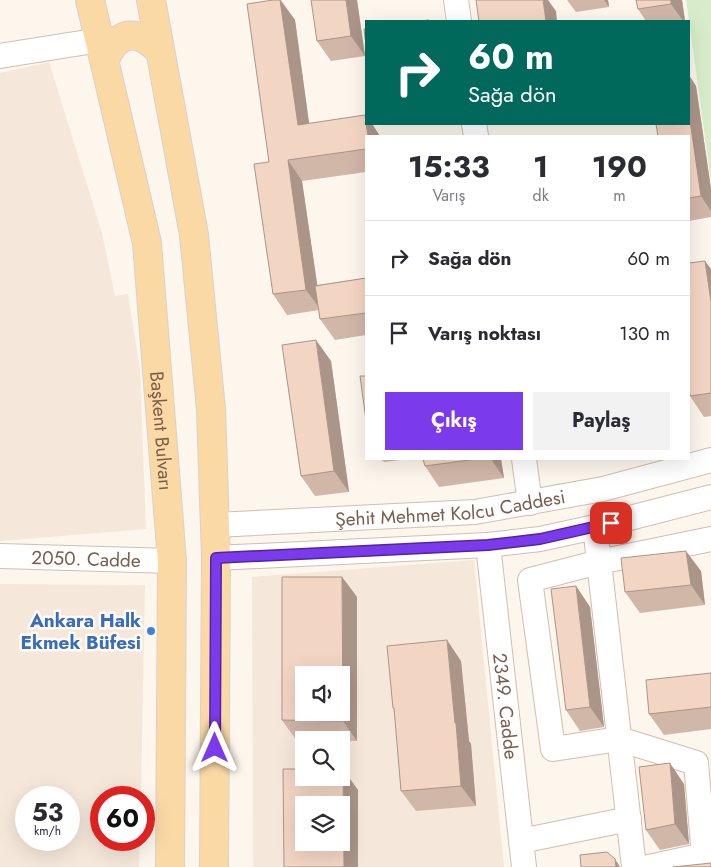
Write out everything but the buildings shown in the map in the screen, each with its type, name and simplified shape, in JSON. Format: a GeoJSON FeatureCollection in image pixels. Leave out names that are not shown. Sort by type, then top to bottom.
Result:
{"type":"FeatureCollection","features":[{"type":"Feature","properties":{"kind":"main road","name":"Başkent Bulvarı"},"geometry":{"type":"LineString","coordinates":[[90,0],[147,243],[172,561],[170,867]]}},
{"type":"Feature","properties":{"kind":"main road"},"geometry":{"type":"LineString","coordinates":[[151,0],[194,235],[211,409],[216,558],[214,867]]}},
{"type":"Feature","properties":{"kind":"main road"},"geometry":{"type":"LineString","coordinates":[[102,50],[109,50],[117,41],[129,35],[140,36],[151,42],[160,51]]}},
{"type":"Feature","properties":{"kind":"street"},"geometry":{"type":"LineString","coordinates":[[456,0],[459,20]]}},
{"type":"Feature","properties":{"kind":"street"},"geometry":{"type":"LineString","coordinates":[[0,56],[102,50]]}},
{"type":"Feature","properties":{"kind":"street"},"geometry":{"type":"LineString","coordinates":[[524,460],[530,503]]}},
{"type":"Feature","properties":{"kind":"street","name":"Şehit Mehmet Kolcu Caddesi"},"geometry":{"type":"LineString","coordinates":[[215,524],[475,512],[603,489],[711,460]]}},
{"type":"Feature","properties":{"kind":"street","name":"Şehit Mehmet Kolcu Caddesi"},"geometry":{"type":"LineString","coordinates":[[216,558],[488,545],[540,539],[711,497]]}},
{"type":"Feature","properties":{"kind":"street"},"geometry":{"type":"LineString","coordinates":[[595,527],[634,867]]}},
{"type":"Feature","properties":{"kind":"street"},"geometry":{"type":"LineString","coordinates":[[649,867],[704,855],[696,763],[619,739],[554,749],[530,580],[599,562],[711,539]]}},
{"type":"Feature","properties":{"kind":"street","name":"2349. Cadde"},"geometry":{"type":"LineString","coordinates":[[488,545],[524,867]]}},
{"type":"Feature","properties":{"kind":"street","name":"2050. Cadde"},"geometry":{"type":"LineString","coordinates":[[0,556],[172,561]]}},
{"type":"Feature","properties":{"kind":"street"},"geometry":{"type":"LineString","coordinates":[[521,841],[629,819]]}},
{"type":"Feature","properties":{"kind":"shaded area"},"geometry":{"type":"Polygon","coordinates":[[[49,62],[102,233],[115,296],[128,294],[140,370],[146,529],[0,541],[0,73],[49,62]]]}},
{"type":"Feature","properties":{"kind":"shaded area"},"geometry":{"type":"Polygon","coordinates":[[[474,560],[504,867],[253,867],[252,577],[474,560]]]}},
{"type":"Feature","properties":{"kind":"shaded area"},"geometry":{"type":"Polygon","coordinates":[[[0,584],[145,585],[141,786],[90,786],[90,851],[140,851],[139,867],[0,867],[0,584]]]}},
{"type":"Feature","properties":{"kind":"green space"},"geometry":{"type":"Polygon","coordinates":[[[686,0],[711,0],[711,181],[690,20],[686,0]]]}},
{"type":"Feature","properties":{"kind":"place","name":"Ankara Halk Ekmek Büfesi"},"geometry":{"type":"Point","coordinates":[151,631]}},
{"type":"Feature","properties":{"kind":"route"},"geometry":{"type":"LineString","coordinates":[[215,748],[216,558],[488,545],[540,539],[611,523]]}}]}
